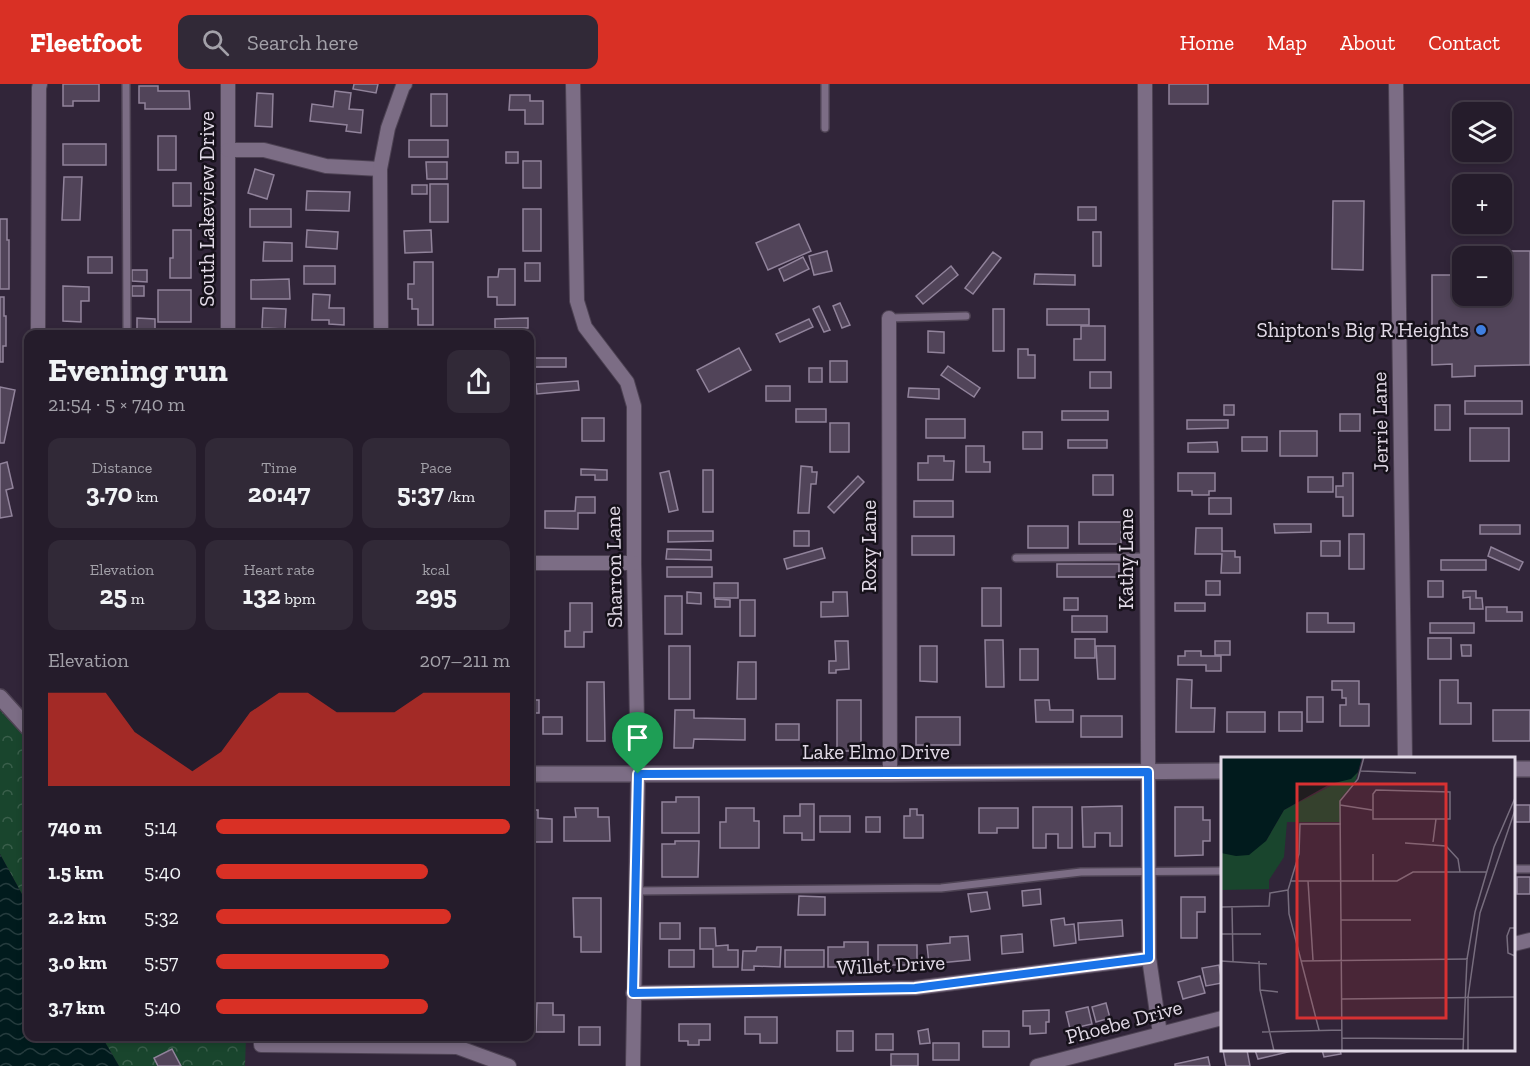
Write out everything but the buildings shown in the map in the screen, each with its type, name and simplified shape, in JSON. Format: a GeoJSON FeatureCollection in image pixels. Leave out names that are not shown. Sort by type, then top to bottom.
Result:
{"type":"FeatureCollection","features":[{"type":"Feature","properties":{"kind":"street"},"geometry":{"type":"LineString","coordinates":[[38,330],[40,84]]}},
{"type":"Feature","properties":{"kind":"street","name":"South Lakeview Drive"},"geometry":{"type":"LineString","coordinates":[[228,84],[228,330]]}},
{"type":"Feature","properties":{"kind":"street"},"geometry":{"type":"LineString","coordinates":[[381,330],[380,169],[388,128],[405,84]]}},
{"type":"Feature","properties":{"kind":"street","name":"Sharron Lane"},"geometry":{"type":"LineString","coordinates":[[573,84],[577,302],[585,327],[627,382],[634,406],[638,774],[633,1066]]}},
{"type":"Feature","properties":{"kind":"street","name":"Kathy Lane"},"geometry":{"type":"LineString","coordinates":[[1146,84],[1149,958],[1160,1034]]}},
{"type":"Feature","properties":{"kind":"street","name":"Jerrie Lane"},"geometry":{"type":"LineString","coordinates":[[1396,84],[1405,757]]}},
{"type":"Feature","properties":{"kind":"street"},"geometry":{"type":"LineString","coordinates":[[228,150],[264,150],[326,166],[380,169]]}},
{"type":"Feature","properties":{"kind":"street","name":"Roxy Lane"},"geometry":{"type":"LineString","coordinates":[[889,318],[890,774]]}},
{"type":"Feature","properties":{"kind":"street"},"geometry":{"type":"LineString","coordinates":[[534,563],[634,563]]}},
{"type":"Feature","properties":{"kind":"street"},"geometry":{"type":"LineString","coordinates":[[0,697],[24,724]]}},
{"type":"Feature","properties":{"kind":"street","name":"Lake Elmo Drive"},"geometry":{"type":"LineString","coordinates":[[534,774],[1221,771]]}},
{"type":"Feature","properties":{"kind":"street"},"geometry":{"type":"LineString","coordinates":[[1515,944],[1530,940]]}},
{"type":"Feature","properties":{"kind":"street","name":"Willet Drive"},"geometry":{"type":"LineString","coordinates":[[633,993],[915,988],[1149,958]]}},
{"type":"Feature","properties":{"kind":"street","name":"Phoebe Drive"},"geometry":{"type":"LineString","coordinates":[[1037,1066],[1221,1018]]}},
{"type":"Feature","properties":{"kind":"street"},"geometry":{"type":"LineString","coordinates":[[261,1041],[456,1047],[509,1066]]}},
{"type":"Feature","properties":{"kind":"lane"},"geometry":{"type":"LineString","coordinates":[[126,84],[127,330]]}},
{"type":"Feature","properties":{"kind":"lane"},"geometry":{"type":"LineString","coordinates":[[825,84],[825,128]]}},
{"type":"Feature","properties":{"kind":"lane"},"geometry":{"type":"LineString","coordinates":[[889,318],[966,316]]}},
{"type":"Feature","properties":{"kind":"lane"},"geometry":{"type":"LineString","coordinates":[[1016,558],[1147,557]]}},
{"type":"Feature","properties":{"kind":"lane"},"geometry":{"type":"LineString","coordinates":[[1515,870],[1530,869]]}},
{"type":"Feature","properties":{"kind":"lane"},"geometry":{"type":"LineString","coordinates":[[636,891],[941,888],[1081,872],[1221,871]]}},
{"type":"Feature","properties":{"kind":"green space"},"geometry":{"type":"Polygon","coordinates":[[[0,697],[24,724],[24,898],[0,854],[0,697]]]}},
{"type":"Feature","properties":{"kind":"green space"},"geometry":{"type":"Polygon","coordinates":[[[104,1041],[246,1041],[245,1066],[119,1066],[104,1041]]]}},
{"type":"Feature","properties":{"kind":"water"},"geometry":{"type":"Polygon","coordinates":[[[0,854],[24,898],[24,1041],[104,1041],[119,1066],[0,1066],[0,854]]]}},
{"type":"Feature","properties":{"kind":"place","name":"Shipton's Big R Heights"},"geometry":{"type":"Point","coordinates":[1481,330]}},
{"type":"Feature","properties":{"kind":"route"},"geometry":{"type":"LineString","coordinates":[[1148,772],[1149,958],[915,988],[633,993],[638,774],[1148,772]]}}]}
